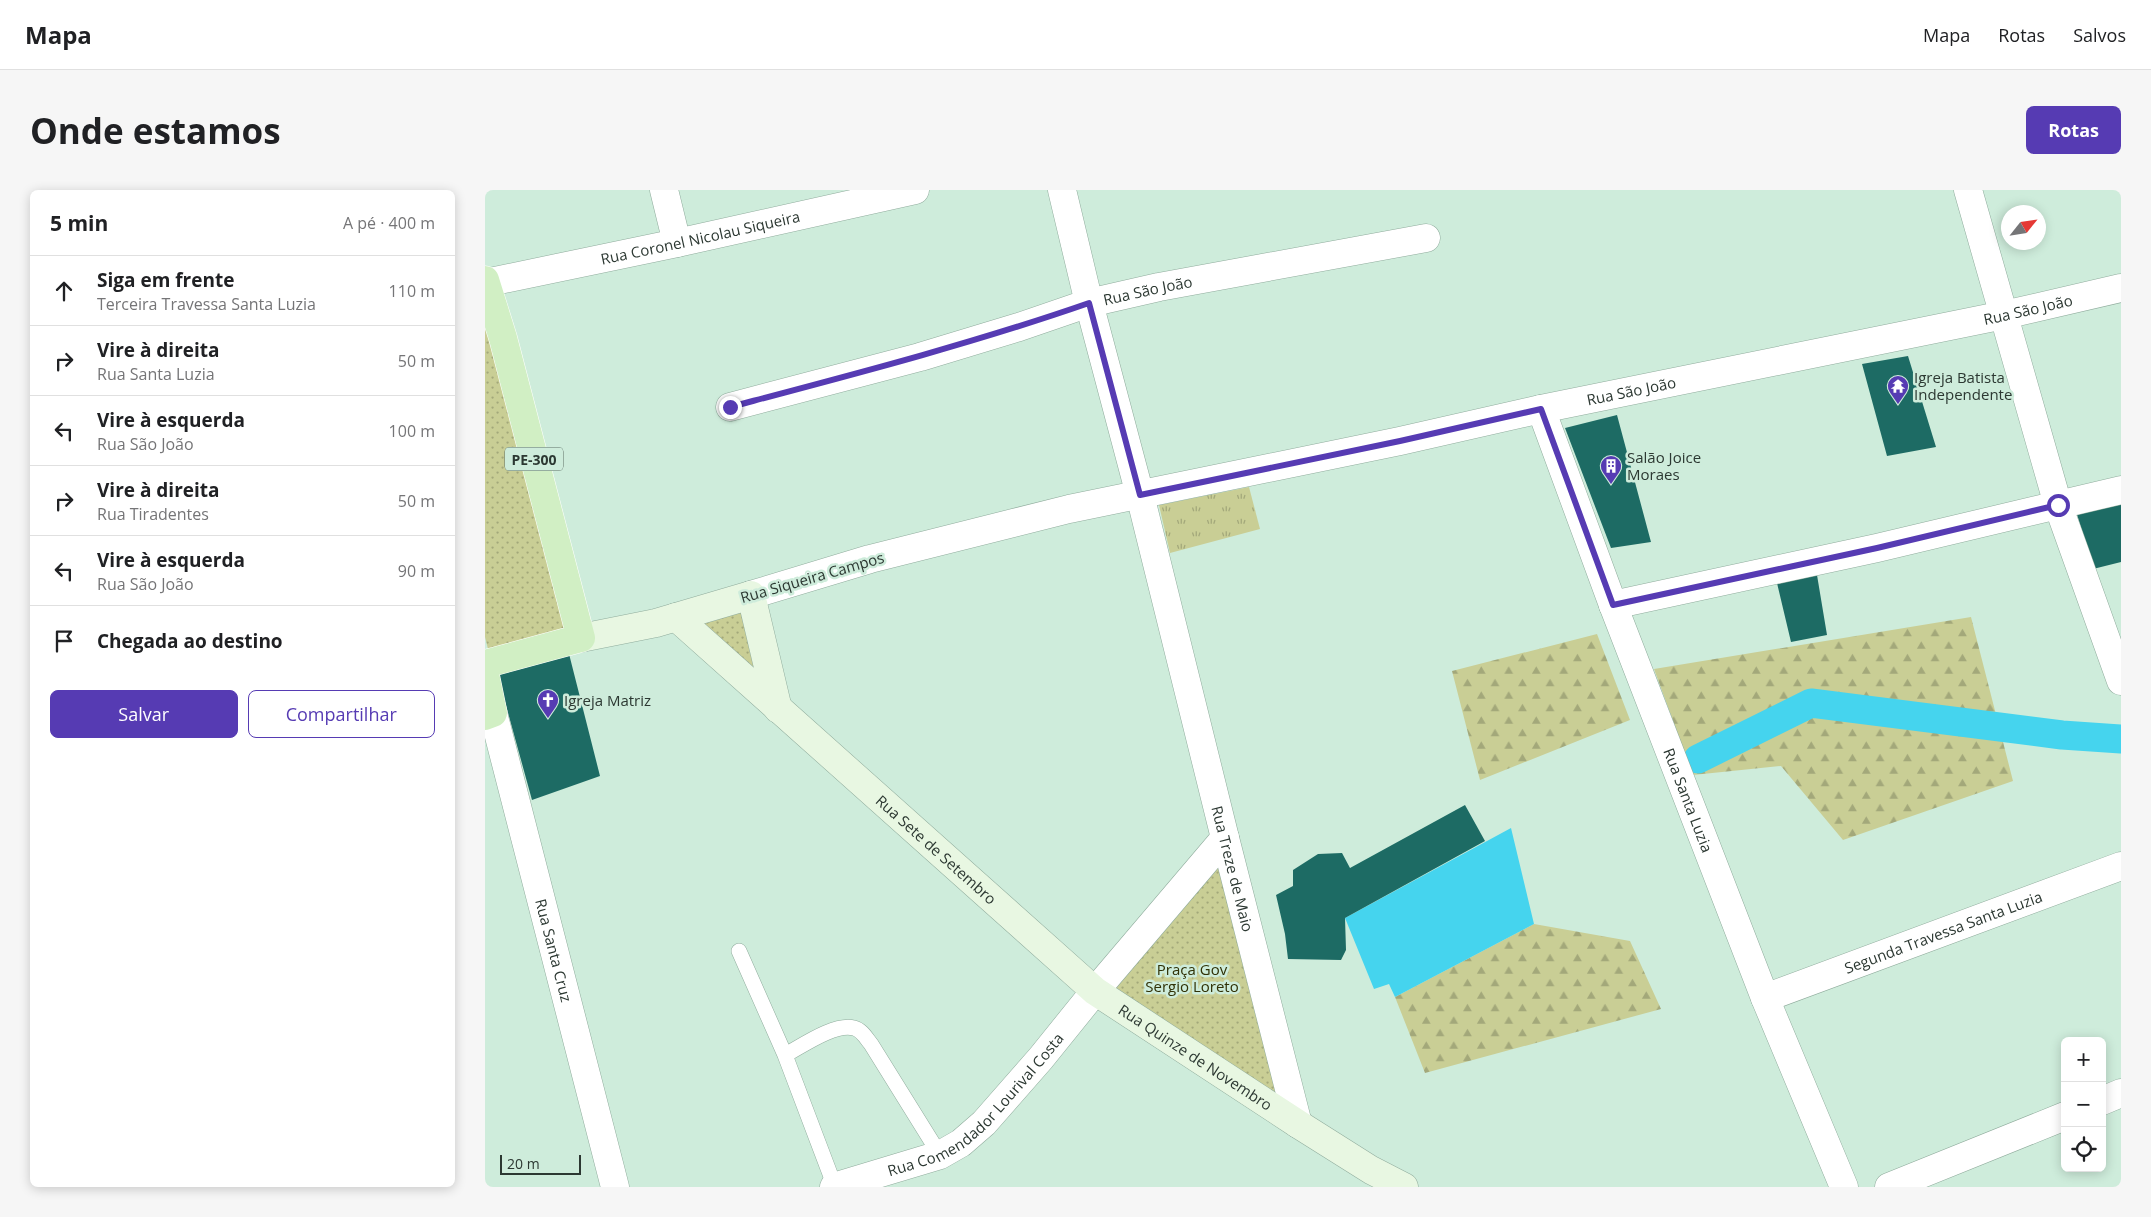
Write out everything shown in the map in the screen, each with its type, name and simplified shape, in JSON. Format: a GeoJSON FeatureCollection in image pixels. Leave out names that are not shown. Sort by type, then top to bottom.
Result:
{"type":"FeatureCollection","features":[{"type":"Feature","properties":{"kind":"main road","name":"PE-300"},"geometry":{"type":"LineString","coordinates":[[485,282],[503,338],[581,638]]}},
{"type":"Feature","properties":{"kind":"main road","name":"Rua Siqueira Campos"},"geometry":{"type":"LineString","coordinates":[[485,664],[581,638]]}},
{"type":"Feature","properties":{"kind":"main road"},"geometry":{"type":"LineString","coordinates":[[485,674],[489,715]]}},
{"type":"Feature","properties":{"kind":"street"},"geometry":{"type":"LineString","coordinates":[[664,190],[677,243]]}},
{"type":"Feature","properties":{"kind":"street","name":"Rua Coronel Nicolau Siqueira"},"geometry":{"type":"LineString","coordinates":[[485,282],[677,243],[915,190]]}},
{"type":"Feature","properties":{"kind":"street","name":"Rua Treze de Maio"},"geometry":{"type":"LineString","coordinates":[[1062,190],[1089,303],[1140,495],[1298,1124]]}},
{"type":"Feature","properties":{"kind":"street"},"geometry":{"type":"LineString","coordinates":[[1968,190],[2058,505],[2121,681]]}},
{"type":"Feature","properties":{"kind":"street","name":"Rua São João"},"geometry":{"type":"LineString","coordinates":[[730,407],[920,357],[1019,328],[1089,303],[1159,287],[1426,238]]}},
{"type":"Feature","properties":{"kind":"street","name":"Rua São João"},"geometry":{"type":"LineString","coordinates":[[1140,495],[1400,441],[1541,409],[2003,315],[2121,288]]}},
{"type":"Feature","properties":{"kind":"street","name":"Rua Santa Luzia"},"geometry":{"type":"LineString","coordinates":[[1541,409],[1613,605],[1765,998],[1844,1187]]}},
{"type":"Feature","properties":{"kind":"street"},"geometry":{"type":"LineString","coordinates":[[1613,605],[1877,548],[2121,490]]}},
{"type":"Feature","properties":{"kind":"street","name":"Rua Siqueira Campos"},"geometry":{"type":"LineString","coordinates":[[581,638],[676,618],[870,559],[1069,509],[1140,495]]}},
{"type":"Feature","properties":{"kind":"street"},"geometry":{"type":"LineString","coordinates":[[751,595],[778,708]]}},
{"type":"Feature","properties":{"kind":"street","name":"Rua Sete de Setembro"},"geometry":{"type":"LineString","coordinates":[[676,618],[1095,991]]}},
{"type":"Feature","properties":{"kind":"street","name":"Rua Santa Cruz"},"geometry":{"type":"LineString","coordinates":[[489,715],[615,1187]]}},
{"type":"Feature","properties":{"kind":"street","name":"Rua Comendador Lourival Costa"},"geometry":{"type":"LineString","coordinates":[[835,1187],[940,1155],[961,1143],[984,1123],[1041,1058],[1095,991],[1225,838]]}},
{"type":"Feature","properties":{"kind":"street","name":"Segunda Travessa Santa Luzia"},"geometry":{"type":"LineString","coordinates":[[1765,998],[2121,866]]}},
{"type":"Feature","properties":{"kind":"street","name":"Rua Quinze de Novembro"},"geometry":{"type":"LineString","coordinates":[[1095,991],[1298,1124]]}},
{"type":"Feature","properties":{"kind":"street"},"geometry":{"type":"LineString","coordinates":[[2106,1099],[2121,1093]]}},
{"type":"Feature","properties":{"kind":"street"},"geometry":{"type":"LineString","coordinates":[[1889,1187],[2061,1118]]}},
{"type":"Feature","properties":{"kind":"street"},"geometry":{"type":"LineString","coordinates":[[1298,1124],[1367,1178],[1404,1187]]}},
{"type":"Feature","properties":{"kind":"lane"},"geometry":{"type":"LineString","coordinates":[[739,951],[785,1055],[835,1187]]}},
{"type":"Feature","properties":{"kind":"lane"},"geometry":{"type":"LineString","coordinates":[[785,1055],[834,1030],[844,1028],[860,1031],[871,1044],[940,1155]]}},
{"type":"Feature","properties":{"kind":"green space"},"geometry":{"type":"Polygon","coordinates":[[[485,305],[573,632],[490,657],[485,637],[485,305]]]}},
{"type":"Feature","properties":{"kind":"green space"},"geometry":{"type":"Polygon","coordinates":[[[1249,487],[1260,529],[1170,553],[1159,505],[1249,487]]]}},
{"type":"Feature","properties":{"kind":"green space"},"geometry":{"type":"Polygon","coordinates":[[[744,604],[766,689],[688,620],[744,604]]]}},
{"type":"Feature","properties":{"kind":"green space"},"geometry":{"type":"Polygon","coordinates":[[[1971,617],[2013,781],[1843,840],[1781,766],[1693,775],[1654,669],[1971,617]]]}},
{"type":"Feature","properties":{"kind":"green space"},"geometry":{"type":"Polygon","coordinates":[[[1597,634],[1630,720],[1480,780],[1452,671],[1597,634]]]}},
{"type":"Feature","properties":{"kind":"green space","name":"Praça Gov Sergio Loreto"},"geometry":{"type":"Polygon","coordinates":[[[1220,854],[1284,1103],[1106,991],[1220,854]]]}},
{"type":"Feature","properties":{"kind":"green space"},"geometry":{"type":"Polygon","coordinates":[[[1534,924],[1630,941],[1661,1009],[1425,1073],[1395,997],[1534,924]]]}},
{"type":"Feature","properties":{"kind":"water"},"geometry":{"type":"Polygon","coordinates":[[[1511,828],[1534,924],[1395,997],[1389,984],[1374,989],[1345,918],[1511,828]]]}},
{"type":"Feature","properties":{"kind":"building","name":"Igreja Batista Independente"},"geometry":{"type":"Polygon","coordinates":[[[1908,356],[1936,447],[1887,456],[1862,364],[1908,356]]]}},
{"type":"Feature","properties":{"kind":"building","name":"Salão Joice Moraes"},"geometry":{"type":"Polygon","coordinates":[[[1617,415],[1651,542],[1611,548],[1565,428],[1617,415]]]}},
{"type":"Feature","properties":{"kind":"building"},"geometry":{"type":"Polygon","coordinates":[[[2121,501],[2121,562],[2093,569],[2076,511],[2121,501]]]}},
{"type":"Feature","properties":{"kind":"building"},"geometry":{"type":"Polygon","coordinates":[[[1817,575],[1827,635],[1791,642],[1777,583],[1817,575]]]}},
{"type":"Feature","properties":{"kind":"building","name":"Igreja Matriz"},"geometry":{"type":"Polygon","coordinates":[[[566,642],[600,776],[532,800],[494,662],[566,642]]]}},
{"type":"Feature","properties":{"kind":"building"},"geometry":{"type":"Polygon","coordinates":[[[1465,805],[1485,841],[1345,918],[1346,950],[1341,960],[1288,959],[1285,934],[1276,895],[1293,886],[1293,870],[1318,854],[1342,853],[1350,868],[1465,805]]]}},
{"type":"Feature","properties":{"kind":"waterway"},"geometry":{"type":"LineString","coordinates":[[1698,759],[1811,703],[2062,735],[2121,739]]}},
{"type":"Feature","properties":{"kind":"place","name":"Igreja Batista Independente"},"geometry":{"type":"Point","coordinates":[1898,405]}},
{"type":"Feature","properties":{"kind":"place","name":"Salão Joice Moraes"},"geometry":{"type":"Point","coordinates":[1611,485]}},
{"type":"Feature","properties":{"kind":"place","name":"Igreja Matriz"},"geometry":{"type":"Point","coordinates":[548,719]}},
{"type":"Feature","properties":{"kind":"route"},"geometry":{"type":"LineString","coordinates":[[730,407],[920,357],[1019,328],[1089,303],[1140,495],[1400,441],[1541,409],[1613,605],[1717,581],[1877,548],[2058,505]]}}]}
